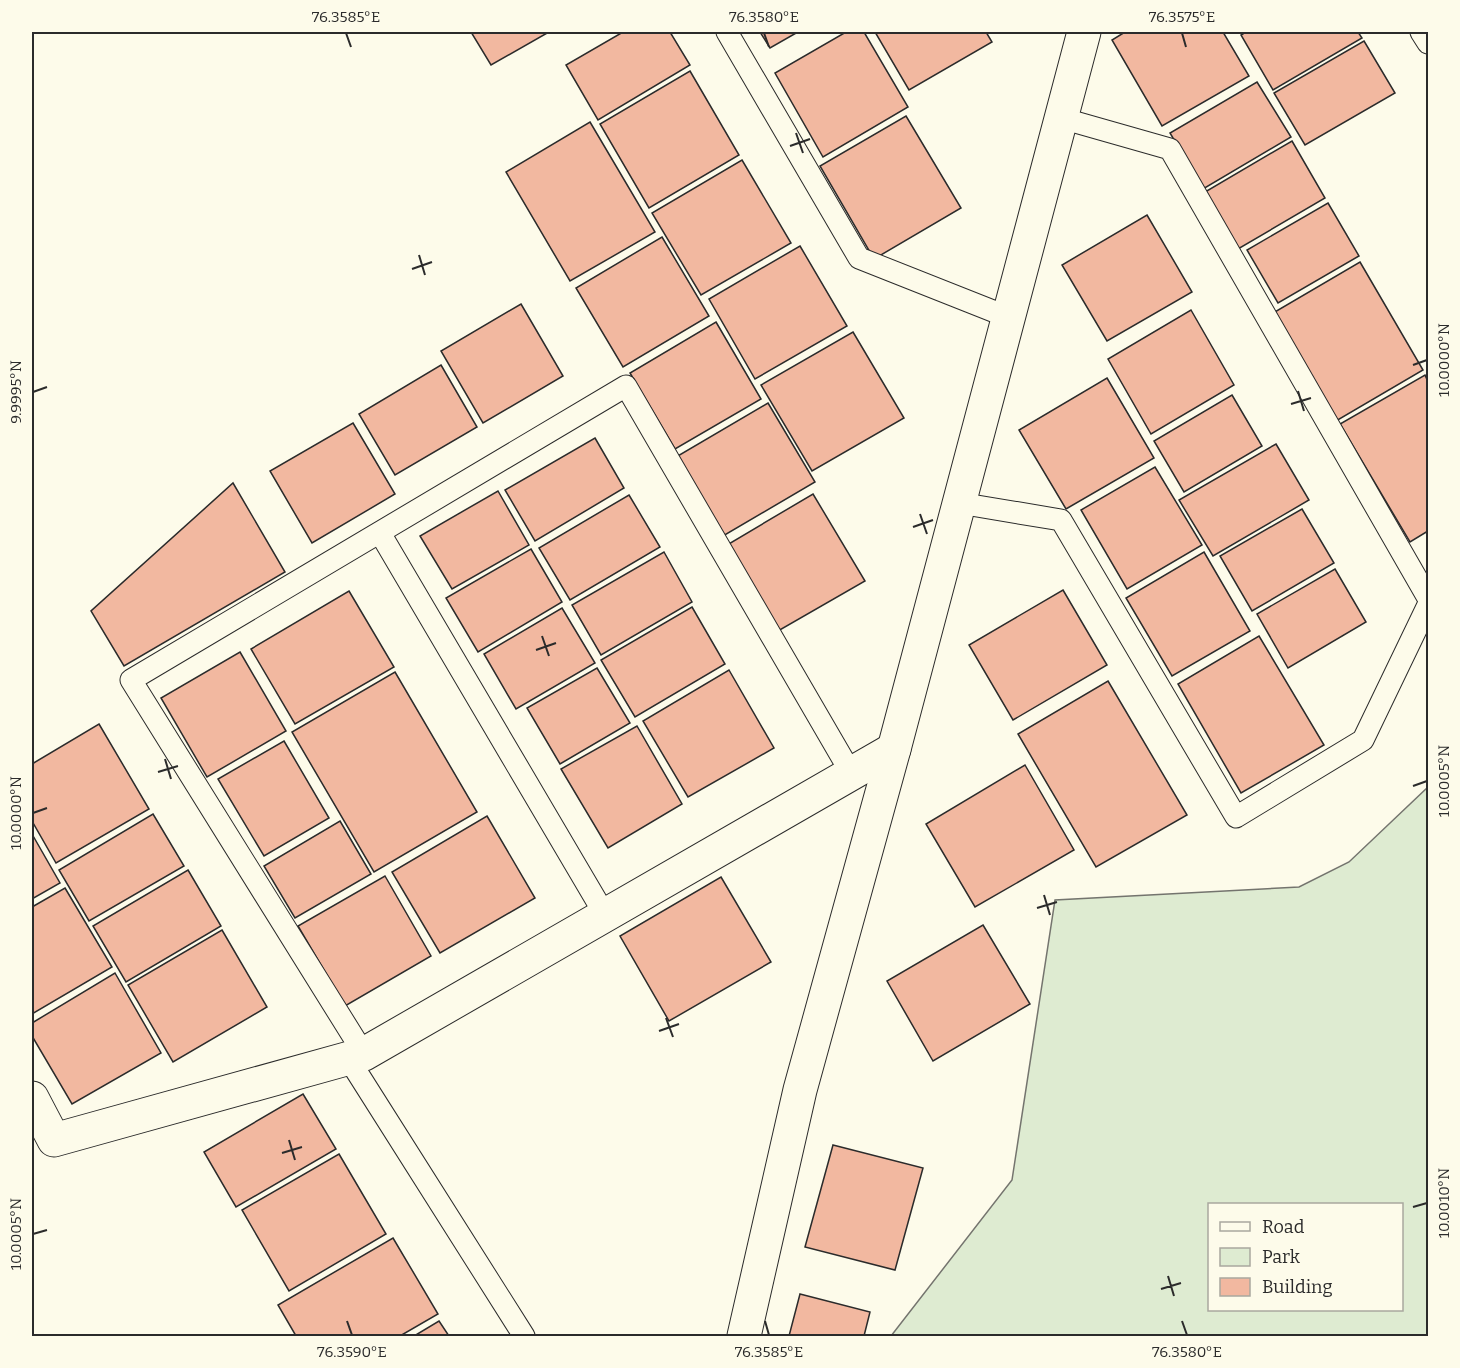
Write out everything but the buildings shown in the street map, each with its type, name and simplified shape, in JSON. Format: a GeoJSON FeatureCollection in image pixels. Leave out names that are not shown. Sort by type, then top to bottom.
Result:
{"type":"FeatureCollection","features":[{"type":"Feature","properties":{"kind":"street"},"geometry":{"type":"LineString","coordinates":[[744,1336],[800,1090],[894,749],[1084,32]]}},
{"type":"Feature","properties":{"kind":"street"},"geometry":{"type":"LineString","coordinates":[[32,1098],[54,1140],[356,1056],[894,749]]}},
{"type":"Feature","properties":{"kind":"lane"},"geometry":{"type":"LineString","coordinates":[[728,32],[859,258],[1008,318]]}},
{"type":"Feature","properties":{"kind":"lane"},"geometry":{"type":"LineString","coordinates":[[1422,32],[1428,43]]}},
{"type":"Feature","properties":{"kind":"lane"},"geometry":{"type":"LineString","coordinates":[[1061,118],[1170,149],[1428,598]]}},
{"type":"Feature","properties":{"kind":"lane"},"geometry":{"type":"LineString","coordinates":[[524,1336],[131,680],[626,386],[851,773]]}},
{"type":"Feature","properties":{"kind":"lane"},"geometry":{"type":"LineString","coordinates":[[959,503],[1061,520],[1236,817],[1363,740],[1428,605]]}},
{"type":"Feature","properties":{"kind":"lane"},"geometry":{"type":"LineString","coordinates":[[380,533],[605,915]]}},
{"type":"Feature","properties":{"kind":"green space"},"geometry":{"type":"Polygon","coordinates":[[[1428,787],[1428,1336],[891,1336],[1012,1180],[1055,900],[1299,887],[1349,862],[1428,787]]]}}]}
